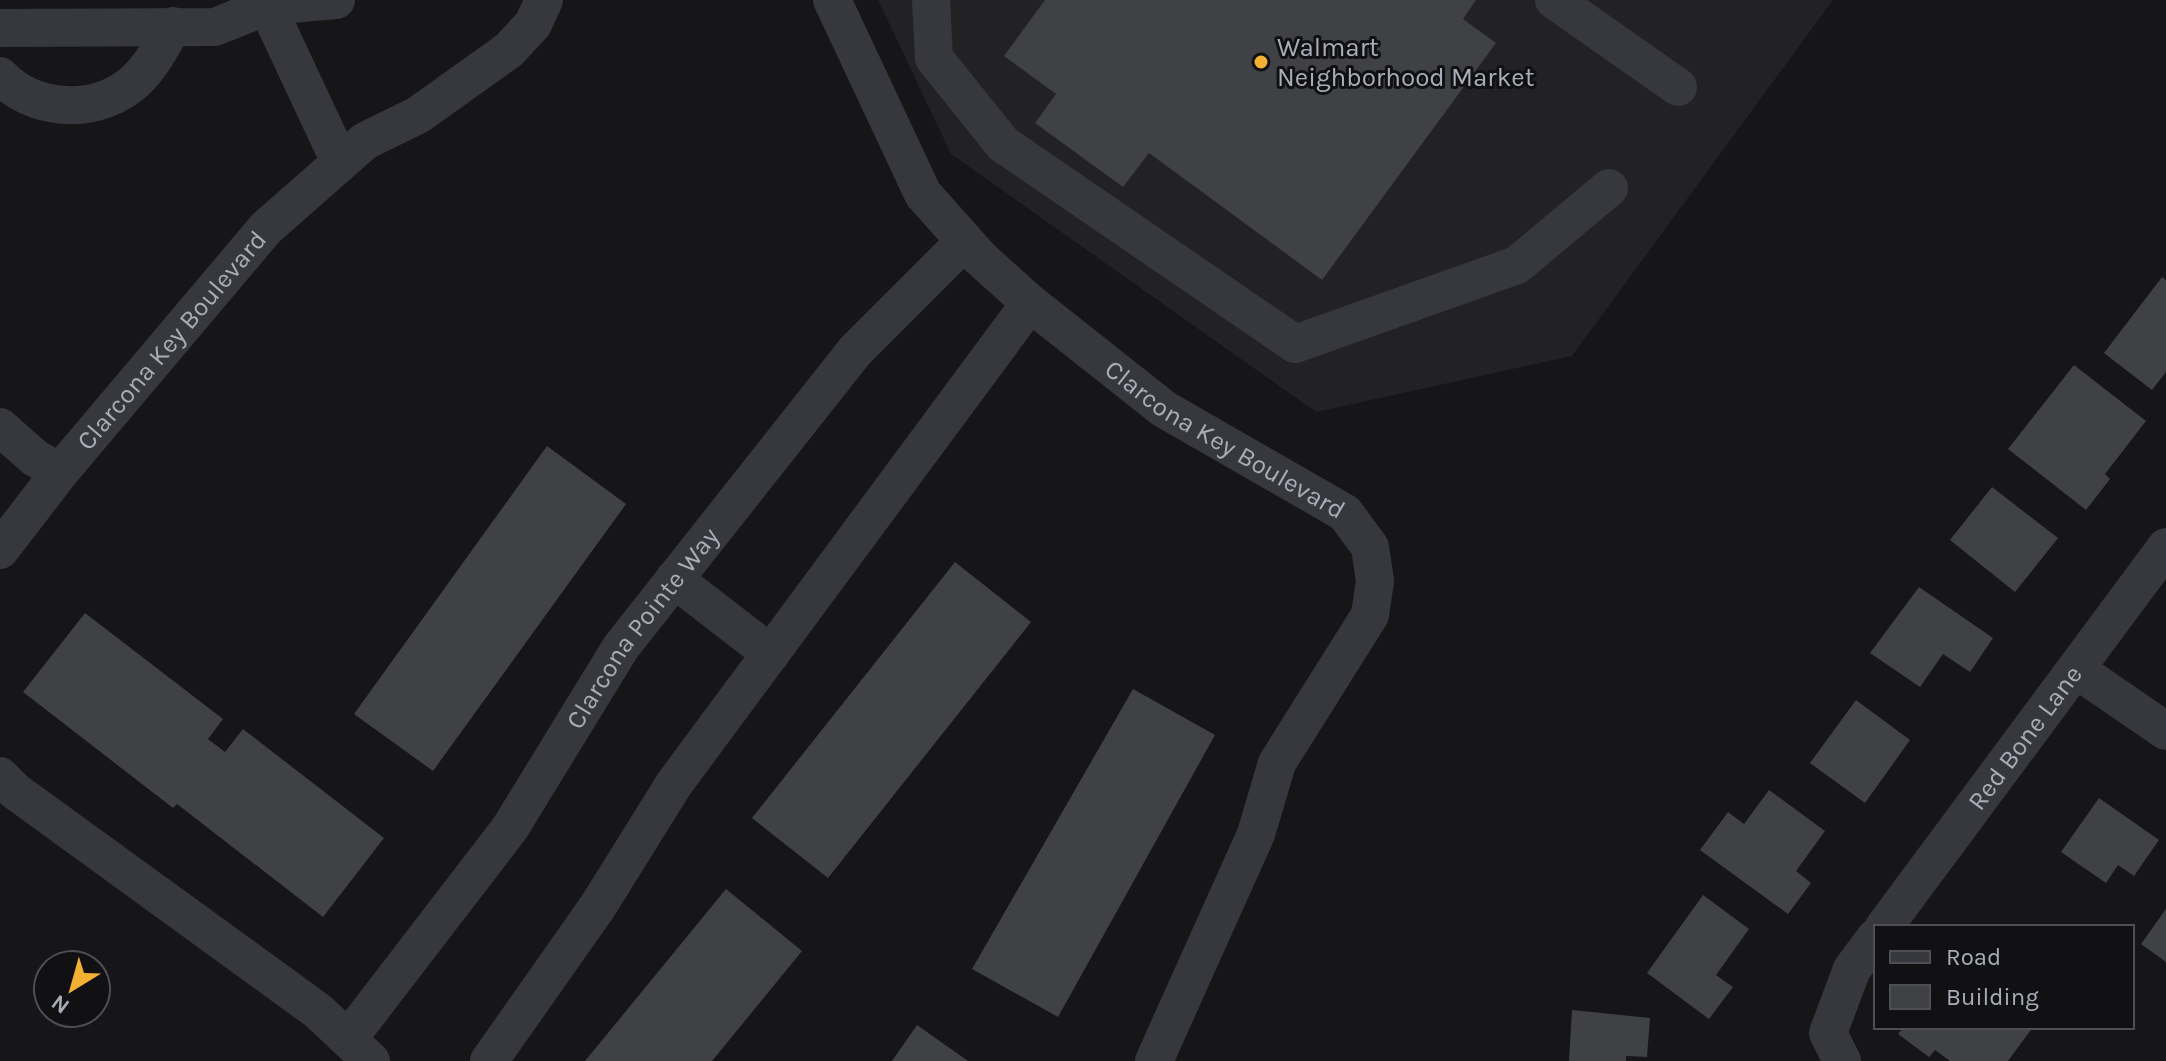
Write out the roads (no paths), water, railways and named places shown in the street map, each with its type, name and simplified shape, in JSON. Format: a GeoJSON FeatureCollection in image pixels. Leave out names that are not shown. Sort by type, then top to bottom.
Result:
{"type":"FeatureCollection","features":[{"type":"Feature","properties":{"kind":"street"},"geometry":{"type":"LineString","coordinates":[[0,28],[215,27],[258,3],[336,0]]}},
{"type":"Feature","properties":{"kind":"street","name":"Clarcona Key Boulevard"},"geometry":{"type":"LineString","coordinates":[[0,427],[35,458],[60,472],[266,228],[365,141],[418,115],[509,50],[533,24],[544,0]]}},
{"type":"Feature","properties":{"kind":"street","name":"Clarcona Key Boulevard"},"geometry":{"type":"LineString","coordinates":[[832,0],[923,194],[965,241],[1030,303],[1164,409],[1345,513],[1370,547],[1375,581],[1370,615],[1277,763],[1256,834],[1154,1061]]}},
{"type":"Feature","properties":{"kind":"street"},"geometry":{"type":"LineString","coordinates":[[931,0],[934,58],[1003,144],[1295,344],[1517,265],[1609,188]]}},
{"type":"Feature","properties":{"kind":"street"},"geometry":{"type":"LineString","coordinates":[[1554,0],[1678,87]]}},
{"type":"Feature","properties":{"kind":"street"},"geometry":{"type":"LineString","coordinates":[[258,3],[340,162]]}},
{"type":"Feature","properties":{"kind":"street"},"geometry":{"type":"LineString","coordinates":[[0,76],[33,99],[61,106],[94,103],[128,87],[156,56],[173,26]]}},
{"type":"Feature","properties":{"kind":"street","name":"Clarcona Pointe Way"},"geometry":{"type":"LineString","coordinates":[[359,1050],[510,828],[621,647],[855,351],[965,241]]}},
{"type":"Feature","properties":{"kind":"street"},"geometry":{"type":"LineString","coordinates":[[489,1061],[598,906],[674,784],[1030,303]]}},
{"type":"Feature","properties":{"kind":"street"},"geometry":{"type":"LineString","coordinates":[[0,550],[60,472]]}},
{"type":"Feature","properties":{"kind":"street","name":"Red Bone Lane"},"geometry":{"type":"LineString","coordinates":[[1886,925],[2166,547]]}},
{"type":"Feature","properties":{"kind":"street"},"geometry":{"type":"LineString","coordinates":[[674,579],[771,654]]}},
{"type":"Feature","properties":{"kind":"street"},"geometry":{"type":"LineString","coordinates":[[2077,670],[2166,731]]}},
{"type":"Feature","properties":{"kind":"street"},"geometry":{"type":"LineString","coordinates":[[0,776],[15,791],[318,1011],[359,1050]]}},
{"type":"Feature","properties":{"kind":"street"},"geometry":{"type":"LineString","coordinates":[[1842,1061],[1828,1033],[1852,969],[1874,940]]}},
{"type":"Feature","properties":{"kind":"place","name":"Walmart Neighborhood Market"},"geometry":{"type":"Point","coordinates":[1261,62]}}]}
